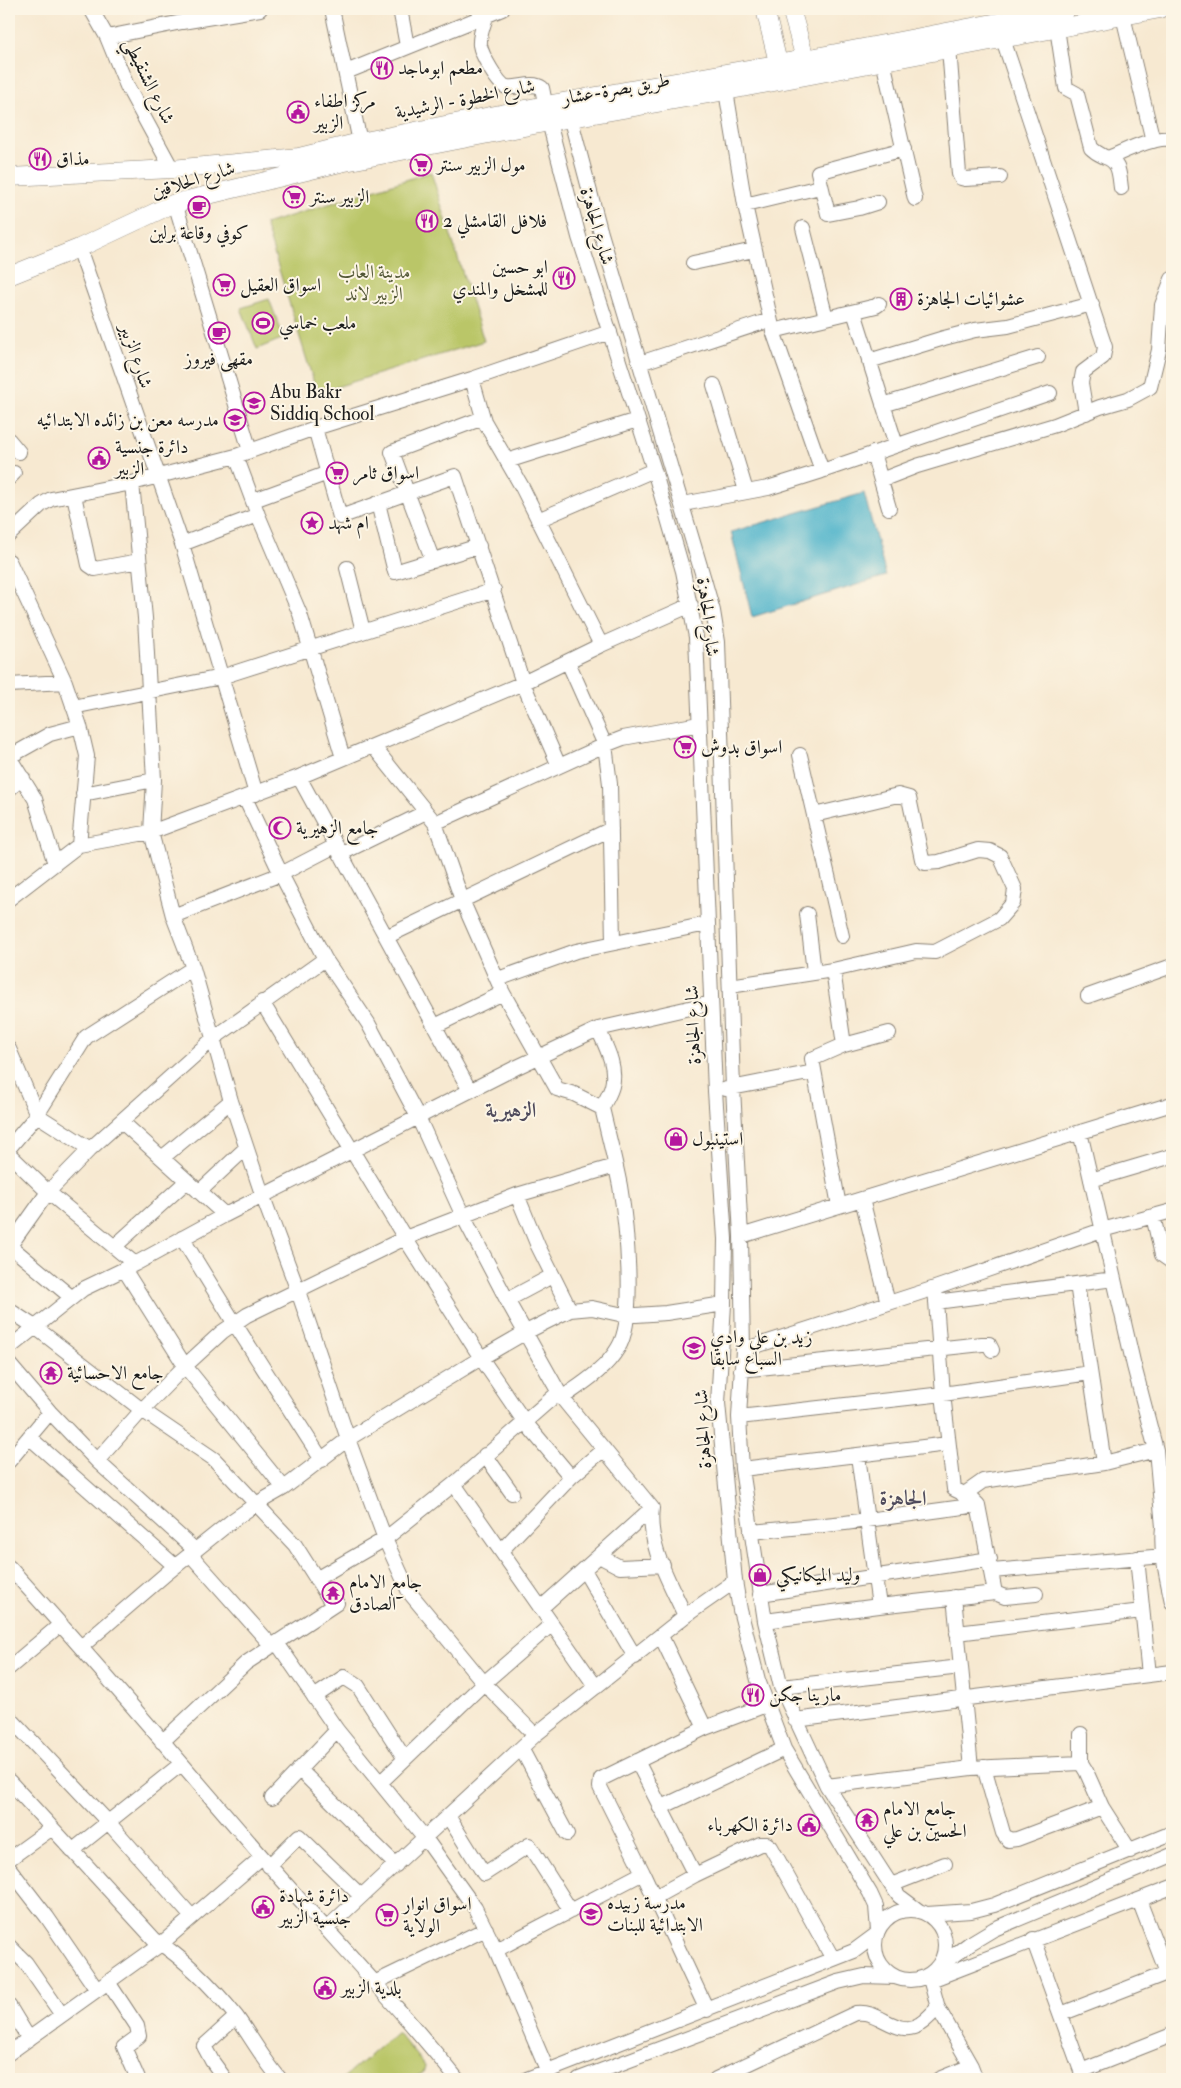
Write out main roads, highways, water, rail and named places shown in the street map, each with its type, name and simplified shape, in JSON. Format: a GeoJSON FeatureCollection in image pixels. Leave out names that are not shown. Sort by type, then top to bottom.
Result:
{"type":"FeatureCollection","features":[{"type":"Feature","properties":{"kind":"main road"},"geometry":{"type":"LineString","coordinates":[[765,9],[780,72],[1067,9]]}},
{"type":"Feature","properties":{"kind":"main road"},"geometry":{"type":"LineString","coordinates":[[791,9],[807,67]]}},
{"type":"Feature","properties":{"kind":"main road"},"geometry":{"type":"LineString","coordinates":[[807,67],[883,61],[1160,9]]}},
{"type":"Feature","properties":{"kind":"main road","name":"طريق بصرة-عشار"},"geometry":{"type":"LineString","coordinates":[[338,156],[570,120],[726,91],[780,72]]}},
{"type":"Feature","properties":{"kind":"main road","name":"شارع الخطوة - الرشيدية"},"geometry":{"type":"LineString","coordinates":[[9,177],[172,169],[299,157],[338,156],[360,142],[546,104],[780,72]]}},
{"type":"Feature","properties":{"kind":"main road","name":"شارع الحلاقين"},"geometry":{"type":"LineString","coordinates":[[9,276],[79,248],[175,203],[338,156]]}},
{"type":"Feature","properties":{"kind":"water"},"geometry":{"type":"Polygon","coordinates":[[[864,493],[886,576],[752,617],[731,532],[864,493]]]}},
{"type":"Feature","properties":{"kind":"place","name":"مطعم ابوماجد"},"geometry":{"type":"Point","coordinates":[382,68]}},
{"type":"Feature","properties":{"kind":"place","name":"مركز اطفاء الزبير"},"geometry":{"type":"Point","coordinates":[298,112]}},
{"type":"Feature","properties":{"kind":"place","name":"مذاق"},"geometry":{"type":"Point","coordinates":[40,159]}},
{"type":"Feature","properties":{"kind":"place","name":"مول الزبير سنتر"},"geometry":{"type":"Point","coordinates":[421,165]}},
{"type":"Feature","properties":{"kind":"place","name":"الزبير سنتر"},"geometry":{"type":"Point","coordinates":[294,197]}},
{"type":"Feature","properties":{"kind":"place","name":"كوفي وقاعة برلين"},"geometry":{"type":"Point","coordinates":[199,207]}},
{"type":"Feature","properties":{"kind":"place","name":"فلافل القامشلي 2"},"geometry":{"type":"Point","coordinates":[427,221]}},
{"type":"Feature","properties":{"kind":"place","name":"ابو حسين للمشخل والمندي"},"geometry":{"type":"Point","coordinates":[564,278]}},
{"type":"Feature","properties":{"kind":"place","name":"اسواق العقيل"},"geometry":{"type":"Point","coordinates":[224,285]}},
{"type":"Feature","properties":{"kind":"place","name":"عشوائيات الجاهزة"},"geometry":{"type":"Point","coordinates":[901,299]}},
{"type":"Feature","properties":{"kind":"place","name":"ملعب خماسي"},"geometry":{"type":"Point","coordinates":[263,323]}},
{"type":"Feature","properties":{"kind":"place","name":"مقهى فيروز"},"geometry":{"type":"Point","coordinates":[219,333]}},
{"type":"Feature","properties":{"kind":"place","name":"Abu Bakr Siddiq School"},"geometry":{"type":"Point","coordinates":[254,403]}},
{"type":"Feature","properties":{"kind":"place","name":"مدرسه معن بن زائده الابتدائيه"},"geometry":{"type":"Point","coordinates":[235,420]}},
{"type":"Feature","properties":{"kind":"place","name":"دائرة جنسية الزبير"},"geometry":{"type":"Point","coordinates":[99,458]}},
{"type":"Feature","properties":{"kind":"place","name":"اسواق ثامر"},"geometry":{"type":"Point","coordinates":[337,473]}},
{"type":"Feature","properties":{"kind":"place","name":"ام شهد"},"geometry":{"type":"Point","coordinates":[312,523]}},
{"type":"Feature","properties":{"kind":"place","name":"اسواق بدوش"},"geometry":{"type":"Point","coordinates":[685,747]}},
{"type":"Feature","properties":{"kind":"place","name":"جامع الزهيرية"},"geometry":{"type":"Point","coordinates":[280,828]}},
{"type":"Feature","properties":{"kind":"place","name":"استينبول"},"geometry":{"type":"Point","coordinates":[676,1139]}},
{"type":"Feature","properties":{"kind":"place","name":"زيد بن علي وادي السباع سابقا"},"geometry":{"type":"Point","coordinates":[694,1348]}},
{"type":"Feature","properties":{"kind":"place","name":"جامع الاحسائية"},"geometry":{"type":"Point","coordinates":[51,1373]}},
{"type":"Feature","properties":{"kind":"place","name":"وليد الميكانيكي"},"geometry":{"type":"Point","coordinates":[760,1575]}},
{"type":"Feature","properties":{"kind":"place","name":"جامع الامام الصادق"},"geometry":{"type":"Point","coordinates":[333,1593]}},
{"type":"Feature","properties":{"kind":"place","name":"مارينا جكن"},"geometry":{"type":"Point","coordinates":[753,1695]}},
{"type":"Feature","properties":{"kind":"place","name":"جامع الامام الحسين بن علي"},"geometry":{"type":"Point","coordinates":[867,1820]}},
{"type":"Feature","properties":{"kind":"place","name":"دائرة الكهرباء"},"geometry":{"type":"Point","coordinates":[809,1825]}},
{"type":"Feature","properties":{"kind":"place","name":"دائرة شهادة جنسية الزبير"},"geometry":{"type":"Point","coordinates":[263,1907]}},
{"type":"Feature","properties":{"kind":"place","name":"مدرسة زبيده الابتدائية للبنات"},"geometry":{"type":"Point","coordinates":[591,1914]}},
{"type":"Feature","properties":{"kind":"place","name":"اسواق انوار الولاية"},"geometry":{"type":"Point","coordinates":[387,1915]}},
{"type":"Feature","properties":{"kind":"place","name":"بلدية الزبير"},"geometry":{"type":"Point","coordinates":[325,1988]}},
{"type":"Feature","properties":{"kind":"district","name":"الزهيرية"},"geometry":{"type":"Point","coordinates":[511,1110]}},
{"type":"Feature","properties":{"kind":"district","name":"الجاهزة"},"geometry":{"type":"Point","coordinates":[903,1498]}},
{"type":"Feature","properties":{"kind":"park label","name":"مدينة العاب الزبير لاند"},"geometry":{"type":"Point","coordinates":[374,283]}}]}
